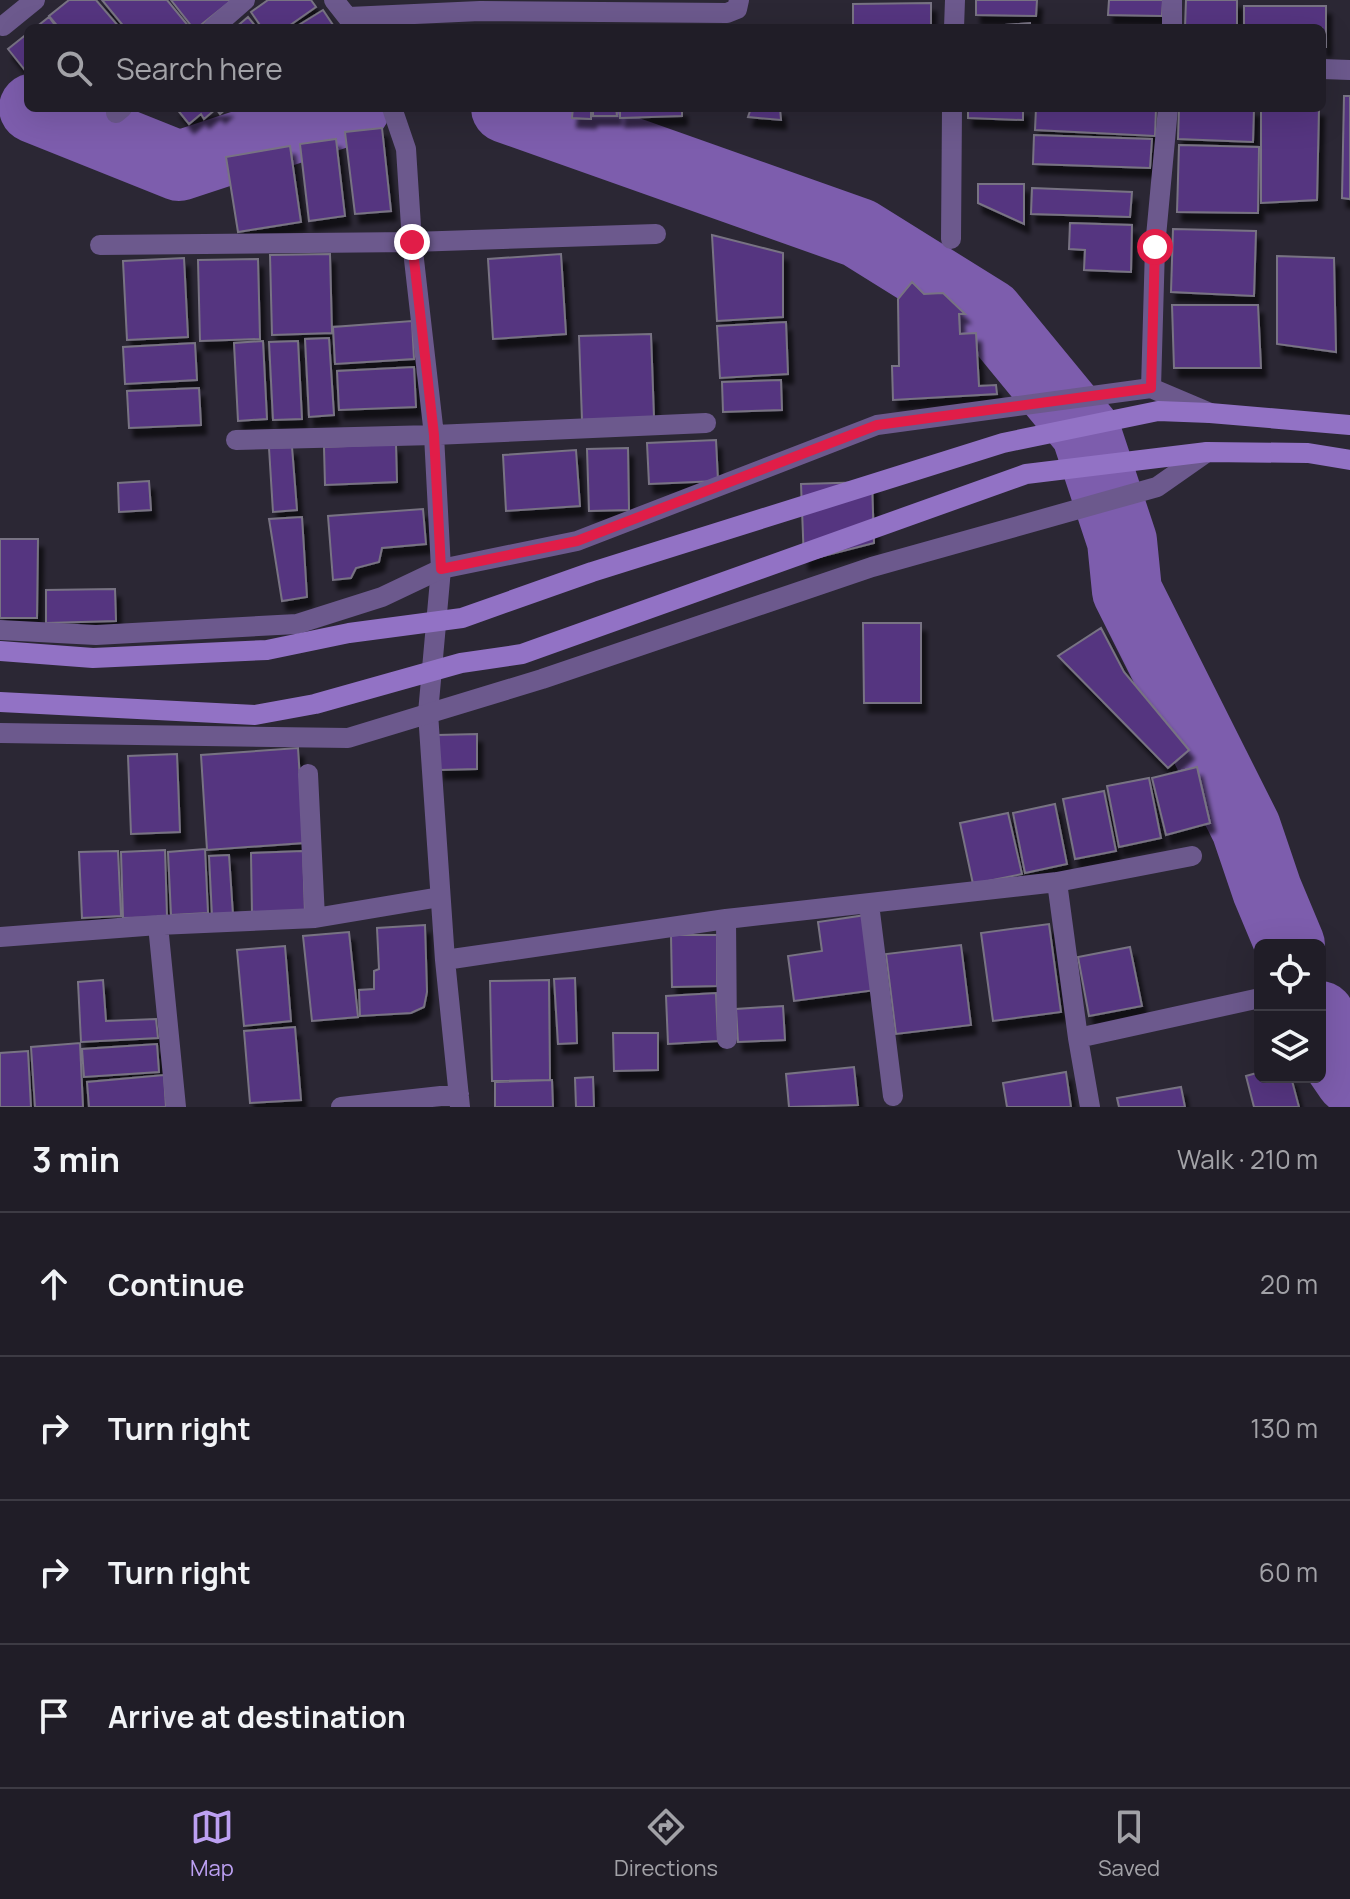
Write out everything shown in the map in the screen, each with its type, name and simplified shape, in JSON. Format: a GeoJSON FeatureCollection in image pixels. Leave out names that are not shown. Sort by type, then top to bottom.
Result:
{"type":"FeatureCollection","features":[{"type":"Feature","properties":{"kind":"main road"},"geometry":{"type":"LineString","coordinates":[[0,651],[93,658],[267,650],[349,633],[462,618],[592,572],[1003,443],[1158,411],[1350,425]]}},
{"type":"Feature","properties":{"kind":"main road"},"geometry":{"type":"LineString","coordinates":[[0,702],[255,715],[315,704],[461,663],[522,654],[1026,474],[1207,452],[1308,453],[1350,460]]}},
{"type":"Feature","properties":{"kind":"street"},"geometry":{"type":"LineString","coordinates":[[3,26],[35,0]]}},
{"type":"Feature","properties":{"kind":"street"},"geometry":{"type":"LineString","coordinates":[[218,24],[245,0]]}},
{"type":"Feature","properties":{"kind":"street"},"geometry":{"type":"LineString","coordinates":[[334,0],[352,23],[480,11],[727,13],[737,9],[739,0]]}},
{"type":"Feature","properties":{"kind":"street"},"geometry":{"type":"LineString","coordinates":[[954,24],[955,0]]}},
{"type":"Feature","properties":{"kind":"street"},"geometry":{"type":"LineString","coordinates":[[1172,0],[1172,24]]}},
{"type":"Feature","properties":{"kind":"street"},"geometry":{"type":"LineString","coordinates":[[1326,69],[1350,70]]}},
{"type":"Feature","properties":{"kind":"street"},"geometry":{"type":"LineString","coordinates":[[341,1107],[459,1100],[445,960],[428,713],[441,569],[434,435],[412,242],[406,149],[393,112]]}},
{"type":"Feature","properties":{"kind":"street"},"geometry":{"type":"LineString","coordinates":[[951,239],[952,112]]}},
{"type":"Feature","properties":{"kind":"street"},"geometry":{"type":"LineString","coordinates":[[1142,389],[1168,112]]}},
{"type":"Feature","properties":{"kind":"street"},"geometry":{"type":"LineString","coordinates":[[100,245],[412,242],[656,234]]}},
{"type":"Feature","properties":{"kind":"street"},"geometry":{"type":"LineString","coordinates":[[0,630],[96,635],[297,624],[382,597],[441,569],[577,541],[877,425],[1142,389],[1210,413]]}},
{"type":"Feature","properties":{"kind":"street"},"geometry":{"type":"LineString","coordinates":[[236,440],[706,423]]}},
{"type":"Feature","properties":{"kind":"street"},"geometry":{"type":"LineString","coordinates":[[0,733],[348,738],[542,679],[872,567],[1157,487],[1207,452]]}},
{"type":"Feature","properties":{"kind":"street"},"geometry":{"type":"LineString","coordinates":[[308,774],[315,918]]}},
{"type":"Feature","properties":{"kind":"street"},"geometry":{"type":"LineString","coordinates":[[445,960],[726,919],[1057,882],[1192,856]]}},
{"type":"Feature","properties":{"kind":"street"},"geometry":{"type":"LineString","coordinates":[[1057,882],[1090,1107]]}},
{"type":"Feature","properties":{"kind":"street"},"geometry":{"type":"LineString","coordinates":[[0,937],[158,925],[315,918],[440,897]]}},
{"type":"Feature","properties":{"kind":"street"},"geometry":{"type":"LineString","coordinates":[[869,904],[893,1096]]}},
{"type":"Feature","properties":{"kind":"street"},"geometry":{"type":"LineString","coordinates":[[726,919],[727,1039]]}},
{"type":"Feature","properties":{"kind":"street"},"geometry":{"type":"LineString","coordinates":[[158,925],[176,1107]]}},
{"type":"Feature","properties":{"kind":"street"},"geometry":{"type":"LineString","coordinates":[[1078,1038],[1254,999]]}},
{"type":"Feature","properties":{"kind":"building"},"geometry":{"type":"Polygon","coordinates":[[[69,0],[96,0],[117,24],[56,24],[49,16],[69,0]]]}},
{"type":"Feature","properties":{"kind":"building"},"geometry":{"type":"Polygon","coordinates":[[[102,0],[167,0],[187,24],[122,24],[102,0]]]}},
{"type":"Feature","properties":{"kind":"building"},"geometry":{"type":"Polygon","coordinates":[[[171,0],[232,0],[202,24],[190,24],[171,0]]]}},
{"type":"Feature","properties":{"kind":"building"},"geometry":{"type":"Polygon","coordinates":[[[268,0],[311,0],[316,7],[292,24],[259,24],[251,12],[268,0]]]}},
{"type":"Feature","properties":{"kind":"building"},"geometry":{"type":"Polygon","coordinates":[[[976,0],[1037,0],[1036,16],[976,15],[976,0]]]}},
{"type":"Feature","properties":{"kind":"building"},"geometry":{"type":"Polygon","coordinates":[[[1109,0],[1163,0],[1162,16],[1108,15],[1109,0]]]}},
{"type":"Feature","properties":{"kind":"building"},"geometry":{"type":"Polygon","coordinates":[[[1186,0],[1237,0],[1237,24],[1185,24],[1186,0]]]}},
{"type":"Feature","properties":{"kind":"building"},"geometry":{"type":"Polygon","coordinates":[[[931,3],[931,24],[853,24],[853,4],[931,3]]]}},
{"type":"Feature","properties":{"kind":"building"},"geometry":{"type":"Polygon","coordinates":[[[1244,6],[1326,6],[1326,24],[1244,24],[1244,6]]]}},
{"type":"Feature","properties":{"kind":"building"},"geometry":{"type":"Polygon","coordinates":[[[323,10],[332,24],[300,24],[323,10]]]}},
{"type":"Feature","properties":{"kind":"building"},"geometry":{"type":"Polygon","coordinates":[[[49,17],[54,24],[40,24],[49,17]]]}},
{"type":"Feature","properties":{"kind":"building"},"geometry":{"type":"Polygon","coordinates":[[[248,17],[254,24],[240,24],[248,17]]]}},
{"type":"Feature","properties":{"kind":"building"},"geometry":{"type":"Polygon","coordinates":[[[24,36],[24,69],[8,49],[24,36]]]}},
{"type":"Feature","properties":{"kind":"building"},"geometry":{"type":"Polygon","coordinates":[[[1344,96],[1350,96],[1350,199],[1342,198],[1344,96]]]}},
{"type":"Feature","properties":{"kind":"building"},"geometry":{"type":"Polygon","coordinates":[[[179,112],[212,112],[204,119],[201,114],[189,124],[179,112]]]}},
{"type":"Feature","properties":{"kind":"building"},"geometry":{"type":"Polygon","coordinates":[[[573,112],[591,112],[591,119],[572,118],[573,112]]]}},
{"type":"Feature","properties":{"kind":"building"},"geometry":{"type":"Polygon","coordinates":[[[593,112],[616,112],[617,116],[593,116],[593,112]]]}},
{"type":"Feature","properties":{"kind":"building"},"geometry":{"type":"Polygon","coordinates":[[[620,112],[682,112],[682,116],[620,118],[620,112]]]}},
{"type":"Feature","properties":{"kind":"building"},"geometry":{"type":"Polygon","coordinates":[[[750,112],[780,112],[781,120],[748,117],[750,112]]]}},
{"type":"Feature","properties":{"kind":"building"},"geometry":{"type":"Polygon","coordinates":[[[968,112],[1023,112],[1023,120],[968,118],[968,112]]]}},
{"type":"Feature","properties":{"kind":"building"},"geometry":{"type":"Polygon","coordinates":[[[1036,112],[1156,112],[1155,136],[1035,130],[1036,112]]]}},
{"type":"Feature","properties":{"kind":"building"},"geometry":{"type":"Polygon","coordinates":[[[1179,112],[1254,112],[1253,142],[1178,139],[1179,112]]]}},
{"type":"Feature","properties":{"kind":"building"},"geometry":{"type":"Polygon","coordinates":[[[1261,112],[1319,112],[1317,200],[1261,203],[1261,112]]]}},
{"type":"Feature","properties":{"kind":"building"},"geometry":{"type":"Polygon","coordinates":[[[382,128],[391,211],[355,214],[345,132],[382,128]]]}},
{"type":"Feature","properties":{"kind":"building"},"geometry":{"type":"Polygon","coordinates":[[[1034,135],[1152,139],[1150,168],[1033,164],[1034,135]]]}},
{"type":"Feature","properties":{"kind":"building"},"geometry":{"type":"Polygon","coordinates":[[[336,139],[345,216],[309,221],[300,144],[336,139]]]}},
{"type":"Feature","properties":{"kind":"building"},"geometry":{"type":"Polygon","coordinates":[[[1179,145],[1259,147],[1258,213],[1177,212],[1179,145]]]}},
{"type":"Feature","properties":{"kind":"building"},"geometry":{"type":"Polygon","coordinates":[[[290,146],[301,222],[238,232],[226,157],[290,146]]]}},
{"type":"Feature","properties":{"kind":"building"},"geometry":{"type":"Polygon","coordinates":[[[978,184],[1024,184],[1024,224],[978,203],[978,184]]]}},
{"type":"Feature","properties":{"kind":"building"},"geometry":{"type":"Polygon","coordinates":[[[1032,188],[1132,192],[1130,217],[1031,214],[1032,188]]]}},
{"type":"Feature","properties":{"kind":"building"},"geometry":{"type":"Polygon","coordinates":[[[1070,223],[1132,225],[1131,272],[1084,270],[1085,250],[1069,249],[1070,223]]]}},
{"type":"Feature","properties":{"kind":"building"},"geometry":{"type":"Polygon","coordinates":[[[1173,229],[1256,231],[1254,296],[1171,292],[1173,229]]]}},
{"type":"Feature","properties":{"kind":"building"},"geometry":{"type":"Polygon","coordinates":[[[712,235],[783,253],[783,317],[717,321],[712,235]]]}},
{"type":"Feature","properties":{"kind":"building"},"geometry":{"type":"Polygon","coordinates":[[[330,254],[332,333],[272,335],[270,255],[330,254]]]}},
{"type":"Feature","properties":{"kind":"building"},"geometry":{"type":"Polygon","coordinates":[[[561,254],[566,334],[493,339],[488,259],[561,254]]]}},
{"type":"Feature","properties":{"kind":"building"},"geometry":{"type":"Polygon","coordinates":[[[1277,256],[1334,258],[1336,352],[1277,344],[1277,256]]]}},
{"type":"Feature","properties":{"kind":"building"},"geometry":{"type":"Polygon","coordinates":[[[184,258],[188,337],[127,340],[123,261],[184,258]]]}},
{"type":"Feature","properties":{"kind":"building"},"geometry":{"type":"Polygon","coordinates":[[[258,259],[260,339],[200,341],[198,260],[258,259]]]}},
{"type":"Feature","properties":{"kind":"building"},"geometry":{"type":"Polygon","coordinates":[[[912,282],[924,294],[943,293],[965,314],[959,314],[960,334],[976,333],[979,386],[996,385],[997,394],[893,400],[892,366],[899,366],[898,299],[912,282]]]}},
{"type":"Feature","properties":{"kind":"building"},"geometry":{"type":"Polygon","coordinates":[[[1172,305],[1258,305],[1261,368],[1174,368],[1172,305]]]}},
{"type":"Feature","properties":{"kind":"building"},"geometry":{"type":"Polygon","coordinates":[[[412,321],[414,359],[335,364],[333,327],[412,321]]]}},
{"type":"Feature","properties":{"kind":"building"},"geometry":{"type":"Polygon","coordinates":[[[786,322],[788,374],[720,378],[717,326],[786,322]]]}},
{"type":"Feature","properties":{"kind":"building"},"geometry":{"type":"Polygon","coordinates":[[[651,334],[654,418],[582,420],[579,336],[651,334]]]}},
{"type":"Feature","properties":{"kind":"building"},"geometry":{"type":"Polygon","coordinates":[[[329,338],[334,415],[309,417],[305,339],[329,338]]]}},
{"type":"Feature","properties":{"kind":"building"},"geometry":{"type":"Polygon","coordinates":[[[263,341],[267,419],[238,421],[234,343],[263,341]]]}},
{"type":"Feature","properties":{"kind":"building"},"geometry":{"type":"Polygon","coordinates":[[[298,341],[302,419],[273,420],[269,342],[298,341]]]}},
{"type":"Feature","properties":{"kind":"building"},"geometry":{"type":"Polygon","coordinates":[[[195,343],[197,380],[125,384],[123,347],[195,343]]]}},
{"type":"Feature","properties":{"kind":"building"},"geometry":{"type":"Polygon","coordinates":[[[414,367],[416,407],[339,410],[337,371],[414,367]]]}},
{"type":"Feature","properties":{"kind":"building"},"geometry":{"type":"Polygon","coordinates":[[[781,380],[782,410],[723,412],[722,382],[781,380]]]}},
{"type":"Feature","properties":{"kind":"building"},"geometry":{"type":"Polygon","coordinates":[[[199,388],[201,425],[129,428],[127,391],[199,388]]]}},
{"type":"Feature","properties":{"kind":"building"},"geometry":{"type":"Polygon","coordinates":[[[716,440],[718,481],[649,484],[647,443],[716,440]]]}},
{"type":"Feature","properties":{"kind":"building"},"geometry":{"type":"Polygon","coordinates":[[[396,444],[397,482],[325,485],[324,447],[396,444]]]}},
{"type":"Feature","properties":{"kind":"building"},"geometry":{"type":"Polygon","coordinates":[[[292,447],[297,510],[273,512],[269,448],[292,447]]]}},
{"type":"Feature","properties":{"kind":"building"},"geometry":{"type":"Polygon","coordinates":[[[628,448],[629,510],[589,511],[587,449],[628,448]]]}},
{"type":"Feature","properties":{"kind":"building"},"geometry":{"type":"Polygon","coordinates":[[[576,450],[580,506],[506,511],[503,455],[576,450]]]}},
{"type":"Feature","properties":{"kind":"building"},"geometry":{"type":"Polygon","coordinates":[[[149,481],[151,510],[119,512],[118,483],[149,481]]]}},
{"type":"Feature","properties":{"kind":"building"},"geometry":{"type":"Polygon","coordinates":[[[872,482],[874,543],[804,561],[801,484],[872,482]]]}},
{"type":"Feature","properties":{"kind":"building"},"geometry":{"type":"Polygon","coordinates":[[[423,509],[426,544],[382,548],[379,562],[356,568],[351,578],[333,580],[328,516],[423,509]]]}},
{"type":"Feature","properties":{"kind":"building"},"geometry":{"type":"Polygon","coordinates":[[[302,517],[307,597],[282,601],[269,519],[302,517]]]}},
{"type":"Feature","properties":{"kind":"building"},"geometry":{"type":"Polygon","coordinates":[[[0,539],[38,539],[37,618],[0,618],[0,539]]]}},
{"type":"Feature","properties":{"kind":"building"},"geometry":{"type":"Polygon","coordinates":[[[115,589],[116,621],[46,623],[46,590],[115,589]]]}},
{"type":"Feature","properties":{"kind":"building"},"geometry":{"type":"Polygon","coordinates":[[[863,623],[921,623],[921,703],[864,703],[863,623]]]}},
{"type":"Feature","properties":{"kind":"building"},"geometry":{"type":"Polygon","coordinates":[[[1101,628],[1124,672],[1189,750],[1168,768],[1058,656],[1101,628]]]}},
{"type":"Feature","properties":{"kind":"building"},"geometry":{"type":"Polygon","coordinates":[[[477,734],[477,769],[439,770],[438,735],[477,734]]]}},
{"type":"Feature","properties":{"kind":"building"},"geometry":{"type":"Polygon","coordinates":[[[298,748],[304,843],[207,850],[201,755],[298,748]]]}},
{"type":"Feature","properties":{"kind":"building"},"geometry":{"type":"Polygon","coordinates":[[[177,754],[180,832],[131,834],[128,756],[177,754]]]}},
{"type":"Feature","properties":{"kind":"building"},"geometry":{"type":"Polygon","coordinates":[[[1197,767],[1210,823],[1166,835],[1152,778],[1197,767]]]}},
{"type":"Feature","properties":{"kind":"building"},"geometry":{"type":"Polygon","coordinates":[[[1149,778],[1161,838],[1119,847],[1107,786],[1149,778]]]}},
{"type":"Feature","properties":{"kind":"building"},"geometry":{"type":"Polygon","coordinates":[[[1104,791],[1116,851],[1075,859],[1063,799],[1104,791]]]}},
{"type":"Feature","properties":{"kind":"building"},"geometry":{"type":"Polygon","coordinates":[[[1055,804],[1067,864],[1025,873],[1013,813],[1055,804]]]}},
{"type":"Feature","properties":{"kind":"building"},"geometry":{"type":"Polygon","coordinates":[[[1008,813],[1022,874],[973,884],[960,823],[1008,813]]]}},
{"type":"Feature","properties":{"kind":"building"},"geometry":{"type":"Polygon","coordinates":[[[205,849],[208,913],[171,915],[168,852],[205,849]]]}},
{"type":"Feature","properties":{"kind":"building"},"geometry":{"type":"Polygon","coordinates":[[[165,850],[167,917],[123,918],[121,852],[165,850]]]}},
{"type":"Feature","properties":{"kind":"building"},"geometry":{"type":"Polygon","coordinates":[[[118,851],[121,916],[82,918],[79,852],[118,851]]]}},
{"type":"Feature","properties":{"kind":"building"},"geometry":{"type":"Polygon","coordinates":[[[303,851],[305,913],[252,914],[251,853],[303,851]]]}},
{"type":"Feature","properties":{"kind":"building"},"geometry":{"type":"Polygon","coordinates":[[[229,855],[233,915],[212,916],[209,856],[229,855]]]}},
{"type":"Feature","properties":{"kind":"building"},"geometry":{"type":"Polygon","coordinates":[[[866,915],[876,990],[794,1001],[788,956],[822,951],[818,922],[866,915]]]}},
{"type":"Feature","properties":{"kind":"building"},"geometry":{"type":"Polygon","coordinates":[[[1049,924],[1061,1012],[993,1021],[981,933],[1049,924]]]}},
{"type":"Feature","properties":{"kind":"building"},"geometry":{"type":"Polygon","coordinates":[[[425,925],[427,992],[424,1007],[411,1013],[360,1016],[359,990],[374,989],[374,971],[379,969],[377,928],[425,925]]]}},
{"type":"Feature","properties":{"kind":"building"},"geometry":{"type":"Polygon","coordinates":[[[349,932],[358,1017],[312,1021],[303,936],[349,932]]]}},
{"type":"Feature","properties":{"kind":"building"},"geometry":{"type":"Polygon","coordinates":[[[671,935],[717,935],[717,986],[672,987],[671,935]]]}},
{"type":"Feature","properties":{"kind":"building"},"geometry":{"type":"Polygon","coordinates":[[[961,945],[971,1025],[896,1034],[886,954],[961,945]]]}},
{"type":"Feature","properties":{"kind":"building"},"geometry":{"type":"Polygon","coordinates":[[[285,946],[291,1021],[244,1026],[237,950],[285,946]]]}},
{"type":"Feature","properties":{"kind":"building"},"geometry":{"type":"Polygon","coordinates":[[[1130,947],[1142,1006],[1089,1016],[1078,957],[1130,947]]]}},
{"type":"Feature","properties":{"kind":"building"},"geometry":{"type":"Polygon","coordinates":[[[575,978],[577,1043],[558,1044],[554,979],[575,978]]]}},
{"type":"Feature","properties":{"kind":"building"},"geometry":{"type":"Polygon","coordinates":[[[103,980],[106,1021],[156,1019],[158,1038],[81,1042],[78,982],[103,980]]]}},
{"type":"Feature","properties":{"kind":"building"},"geometry":{"type":"Polygon","coordinates":[[[549,980],[550,1080],[492,1081],[490,981],[549,980]]]}},
{"type":"Feature","properties":{"kind":"building"},"geometry":{"type":"Polygon","coordinates":[[[716,993],[718,1041],[668,1044],[666,996],[716,993]]]}},
{"type":"Feature","properties":{"kind":"building"},"geometry":{"type":"Polygon","coordinates":[[[783,1006],[785,1040],[738,1042],[736,1009],[783,1006]]]}},
{"type":"Feature","properties":{"kind":"building"},"geometry":{"type":"Polygon","coordinates":[[[295,1027],[301,1100],[250,1103],[244,1031],[295,1027]]]}},
{"type":"Feature","properties":{"kind":"building"},"geometry":{"type":"Polygon","coordinates":[[[613,1033],[658,1033],[658,1070],[614,1071],[613,1033]]]}},
{"type":"Feature","properties":{"kind":"building"},"geometry":{"type":"Polygon","coordinates":[[[80,1043],[83,1107],[35,1107],[31,1047],[80,1043]]]}},
{"type":"Feature","properties":{"kind":"building"},"geometry":{"type":"Polygon","coordinates":[[[157,1044],[159,1072],[84,1077],[82,1049],[157,1044]]]}},
{"type":"Feature","properties":{"kind":"building"},"geometry":{"type":"Polygon","coordinates":[[[28,1051],[31,1107],[0,1107],[0,1053],[28,1051]]]}},
{"type":"Feature","properties":{"kind":"building"},"geometry":{"type":"Polygon","coordinates":[[[854,1067],[858,1105],[789,1107],[786,1074],[854,1067]]]}},
{"type":"Feature","properties":{"kind":"building"},"geometry":{"type":"Polygon","coordinates":[[[1066,1072],[1071,1107],[1007,1107],[1003,1083],[1066,1072]]]}},
{"type":"Feature","properties":{"kind":"building"},"geometry":{"type":"Polygon","coordinates":[[[1254,1074],[1254,1083],[1293,1083],[1299,1107],[1254,1107],[1246,1076],[1254,1074]]]}},
{"type":"Feature","properties":{"kind":"building"},"geometry":{"type":"Polygon","coordinates":[[[164,1075],[166,1107],[89,1107],[87,1082],[164,1075]]]}},
{"type":"Feature","properties":{"kind":"building"},"geometry":{"type":"Polygon","coordinates":[[[593,1077],[594,1107],[576,1107],[575,1078],[593,1077]]]}},
{"type":"Feature","properties":{"kind":"building"},"geometry":{"type":"Polygon","coordinates":[[[552,1080],[553,1107],[495,1107],[495,1082],[552,1080]]]}},
{"type":"Feature","properties":{"kind":"building"},"geometry":{"type":"Polygon","coordinates":[[[1181,1087],[1185,1107],[1119,1107],[1117,1098],[1181,1087]]]}},
{"type":"Feature","properties":{"kind":"waterway"},"geometry":{"type":"LineString","coordinates":[[44,112],[179,166],[343,112]]}},
{"type":"Feature","properties":{"kind":"waterway"},"geometry":{"type":"LineString","coordinates":[[517,112],[859,233],[989,314],[1086,432],[1122,541],[1127,591],[1246,828],[1287,939]]}},
{"type":"Feature","properties":{"kind":"waterway"},"geometry":{"type":"LineString","coordinates":[[1326,1031],[1339,1063],[1350,1079]]}},
{"type":"Feature","properties":{"kind":"route"},"geometry":{"type":"LineString","coordinates":[[412,242],[434,435],[441,569],[577,541],[877,425],[1151,388],[1155,247]]}}]}
